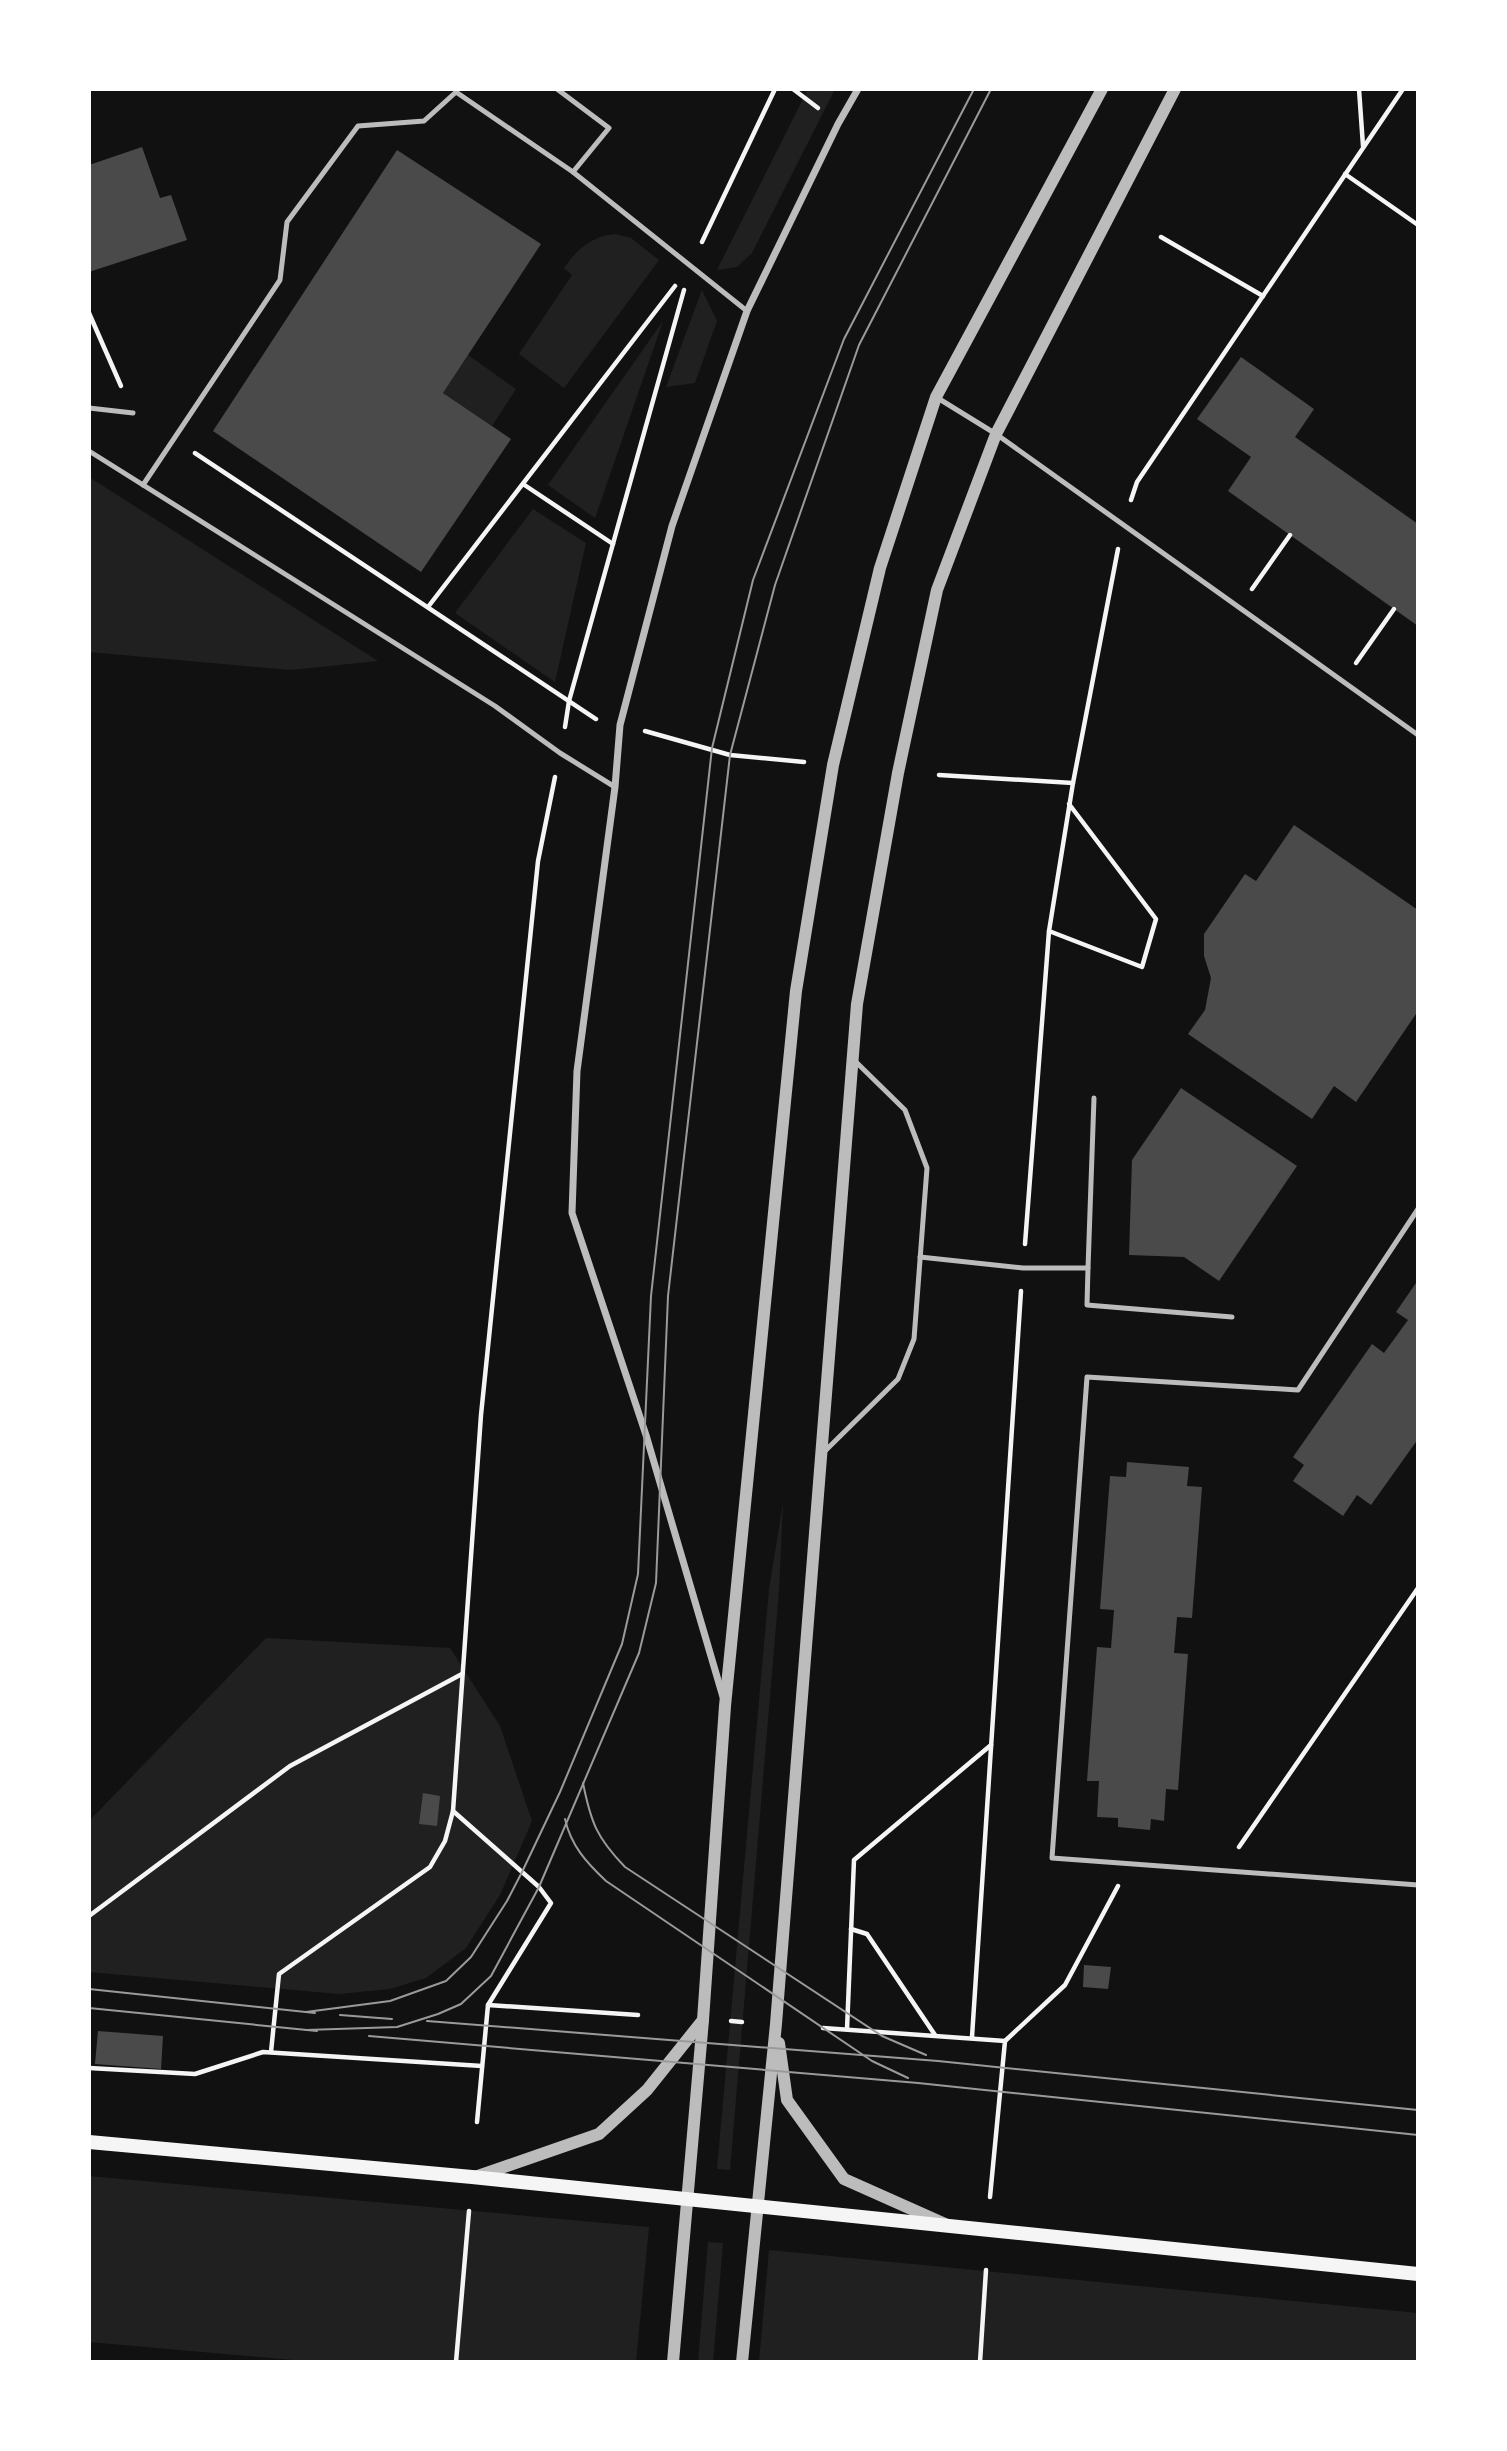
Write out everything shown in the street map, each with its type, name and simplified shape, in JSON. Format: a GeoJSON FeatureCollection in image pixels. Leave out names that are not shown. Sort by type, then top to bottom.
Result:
{"type":"FeatureCollection","features":[{"type":"Feature","properties":{"kind":"main road"},"geometry":{"type":"LineString","coordinates":[[89,2142],[472,2177],[1418,2274]]}},
{"type":"Feature","properties":{"kind":"street"},"geometry":{"type":"LineString","coordinates":[[725,1706],[646,1435],[572,1213],[577,1071],[615,787],[620,725],[672,526],[747,311],[838,124],[858,89]]}},
{"type":"Feature","properties":{"kind":"street"},"geometry":{"type":"LineString","coordinates":[[673,2362],[704,2020],[725,1706],[796,991],[833,765],[880,568],[936,397],[1102,89]]}},
{"type":"Feature","properties":{"kind":"street"},"geometry":{"type":"LineString","coordinates":[[742,2362],[776,2024],[857,1004],[893,800],[937,590],[996,434],[1175,89]]}},
{"type":"Feature","properties":{"kind":"street"},"geometry":{"type":"LineString","coordinates":[[472,2177],[598,2134],[647,2090],[704,2020]]}},
{"type":"Feature","properties":{"kind":"street"},"geometry":{"type":"LineString","coordinates":[[776,2024],[788,2100],[844,2179],[952,2227]]}},
{"type":"Feature","properties":{"kind":"lane"},"geometry":{"type":"LineString","coordinates":[[557,89],[609,128],[573,172]]}},
{"type":"Feature","properties":{"kind":"lane"},"geometry":{"type":"LineString","coordinates":[[143,485],[280,281],[287,222],[358,126],[424,121],[456,92],[573,172],[747,311]]}},
{"type":"Feature","properties":{"kind":"lane"},"geometry":{"type":"LineString","coordinates":[[936,397],[996,434],[1418,735]]}},
{"type":"Feature","properties":{"kind":"lane"},"geometry":{"type":"LineString","coordinates":[[89,408],[133,412]]}},
{"type":"Feature","properties":{"kind":"lane"},"geometry":{"type":"LineString","coordinates":[[89,451],[495,706],[560,753],[615,787]]}},
{"type":"Feature","properties":{"kind":"lane"},"geometry":{"type":"LineString","coordinates":[[821,1455],[898,1379],[914,1339],[927,1168],[905,1110],[852,1058]]}},
{"type":"Feature","properties":{"kind":"lane"},"geometry":{"type":"LineString","coordinates":[[1094,1098],[1087,1305],[1232,1317]]}},
{"type":"Feature","properties":{"kind":"lane"},"geometry":{"type":"LineString","coordinates":[[1418,1209],[1298,1390],[1087,1377],[1052,1858],[1418,1885]]}},
{"type":"Feature","properties":{"kind":"lane"},"geometry":{"type":"LineString","coordinates":[[920,1257],[1023,1268],[1088,1268]]}},
{"type":"Feature","properties":{"kind":"path"},"geometry":{"type":"LineString","coordinates":[[1359,89],[1363,147]]}},
{"type":"Feature","properties":{"kind":"path"},"geometry":{"type":"LineString","coordinates":[[972,2037],[1023,1268],[1049,931],[1069,804],[1122,523],[1137,482],[1403,89]]}},
{"type":"Feature","properties":{"kind":"path"},"geometry":{"type":"LineString","coordinates":[[1345,174],[1418,225]]}},
{"type":"Feature","properties":{"kind":"path"},"geometry":{"type":"LineString","coordinates":[[1161,237],[1263,296]]}},
{"type":"Feature","properties":{"kind":"path"},"geometry":{"type":"LineString","coordinates":[[428,607],[691,265]]}},
{"type":"Feature","properties":{"kind":"path"},"geometry":{"type":"LineString","coordinates":[[89,313],[133,412]]}},
{"type":"Feature","properties":{"kind":"path"},"geometry":{"type":"LineString","coordinates":[[174,439],[599,721],[712,748],[730,755],[804,762]]}},
{"type":"Feature","properties":{"kind":"path"},"geometry":{"type":"LineString","coordinates":[[523,484],[613,544]]}},
{"type":"Feature","properties":{"kind":"path"},"geometry":{"type":"LineString","coordinates":[[1239,607],[1290,535]]}},
{"type":"Feature","properties":{"kind":"path"},"geometry":{"type":"LineString","coordinates":[[1343,682],[1394,609]]}},
{"type":"Feature","properties":{"kind":"path"},"geometry":{"type":"LineString","coordinates":[[939,775],[1073,783]]}},
{"type":"Feature","properties":{"kind":"path"},"geometry":{"type":"LineString","coordinates":[[1049,931],[1142,967],[1156,919],[1069,804]]}},
{"type":"Feature","properties":{"kind":"path"},"geometry":{"type":"LineString","coordinates":[[1223,1871],[1418,1588]]}},
{"type":"Feature","properties":{"kind":"path"},"geometry":{"type":"LineString","coordinates":[[89,1916],[290,1766],[462,1674]]}},
{"type":"Feature","properties":{"kind":"path"},"geometry":{"type":"LineString","coordinates":[[847,2029],[854,1860],[991,1745]]}},
{"type":"Feature","properties":{"kind":"path"},"geometry":{"type":"LineString","coordinates":[[271,2052],[279,1974],[430,1867],[445,1840],[453,1811]]}},
{"type":"Feature","properties":{"kind":"path"},"geometry":{"type":"LineString","coordinates":[[990,2197],[1005,2041],[1065,1986],[1130,1864]]}},
{"type":"Feature","properties":{"kind":"path"},"geometry":{"type":"LineString","coordinates":[[851,1929],[867,1934],[935,2036]]}},
{"type":"Feature","properties":{"kind":"path"},"geometry":{"type":"LineString","coordinates":[[477,2122],[488,2005],[638,2015]]}},
{"type":"Feature","properties":{"kind":"path"},"geometry":{"type":"LineString","coordinates":[[730,2021],[743,2022]]}},
{"type":"Feature","properties":{"kind":"path"},"geometry":{"type":"LineString","coordinates":[[823,2028],[1005,2041]]}},
{"type":"Feature","properties":{"kind":"path"},"geometry":{"type":"LineString","coordinates":[[89,2068],[195,2074],[263,2052],[482,2066]]}},
{"type":"Feature","properties":{"kind":"path"},"geometry":{"type":"LineString","coordinates":[[456,2362],[469,2211]]}},
{"type":"Feature","properties":{"kind":"path"},"geometry":{"type":"LineString","coordinates":[[980,2362],[986,2270]]}},
{"type":"Feature","properties":{"kind":"shaded area"},"geometry":{"type":"Polygon","coordinates":[[[808,89],[835,89],[752,253],[737,267],[717,270],[808,89]]]}},
{"type":"Feature","properties":{"kind":"shaded area"},"geometry":{"type":"Polygon","coordinates":[[[615,234],[631,238],[659,260],[564,388],[519,354],[572,275],[564,268],[569,261],[592,241],[615,234]]]}},
{"type":"Feature","properties":{"kind":"shaded area"},"geometry":{"type":"Polygon","coordinates":[[[702,290],[717,321],[695,383],[666,387],[702,290]]]}},
{"type":"Feature","properties":{"kind":"shaded area"},"geometry":{"type":"Polygon","coordinates":[[[663,321],[595,518],[548,485],[663,321]]]}},
{"type":"Feature","properties":{"kind":"shaded area"},"geometry":{"type":"Polygon","coordinates":[[[468,355],[516,389],[492,426],[443,393],[468,355]]]}},
{"type":"Feature","properties":{"kind":"shaded area"},"geometry":{"type":"Polygon","coordinates":[[[89,477],[378,661],[291,670],[89,652],[89,477]]]}},
{"type":"Feature","properties":{"kind":"shaded area"},"geometry":{"type":"Polygon","coordinates":[[[533,509],[586,543],[555,682],[455,613],[533,509]]]}},
{"type":"Feature","properties":{"kind":"shaded area"},"geometry":{"type":"Polygon","coordinates":[[[783,1503],[779,1590],[730,2170],[717,2169],[769,1589],[783,1503]]]}},
{"type":"Feature","properties":{"kind":"shaded area"},"geometry":{"type":"Polygon","coordinates":[[[266,1638],[450,1648],[500,1726],[532,1821],[500,1895],[466,1948],[426,1978],[390,1989],[339,1994],[89,1972],[89,1821],[266,1638]]]}},
{"type":"Feature","properties":{"kind":"shaded area"},"geometry":{"type":"Polygon","coordinates":[[[89,2176],[649,2227],[636,2362],[317,2362],[89,2342],[89,2176]]]}},
{"type":"Feature","properties":{"kind":"shaded area"},"geometry":{"type":"Polygon","coordinates":[[[708,2242],[723,2243],[713,2362],[698,2362],[708,2242]]]}},
{"type":"Feature","properties":{"kind":"shaded area"},"geometry":{"type":"Polygon","coordinates":[[[769,2250],[1418,2313],[1418,2362],[759,2362],[769,2250]]]}},
{"type":"Feature","properties":{"kind":"building"},"geometry":{"type":"Polygon","coordinates":[[[142,147],[160,198],[171,195],[187,240],[89,272],[89,165],[142,147]]]}},
{"type":"Feature","properties":{"kind":"building"},"geometry":{"type":"Polygon","coordinates":[[[397,150],[541,244],[443,393],[511,439],[421,572],[213,431],[397,150]]]}},
{"type":"Feature","properties":{"kind":"building"},"geometry":{"type":"Polygon","coordinates":[[[1241,357],[1314,409],[1295,437],[1418,524],[1418,626],[1228,491],[1251,457],[1197,419],[1241,357]]]}},
{"type":"Feature","properties":{"kind":"building"},"geometry":{"type":"Polygon","coordinates":[[[1294,825],[1418,910],[1418,1011],[1356,1102],[1334,1086],[1312,1119],[1188,1034],[1205,1010],[1211,978],[1204,956],[1204,934],[1245,874],[1256,881],[1294,825]]]}},
{"type":"Feature","properties":{"kind":"building"},"geometry":{"type":"Polygon","coordinates":[[[1181,1088],[1297,1166],[1219,1281],[1184,1257],[1129,1255],[1132,1160],[1181,1088]]]}},
{"type":"Feature","properties":{"kind":"building"},"geometry":{"type":"Polygon","coordinates":[[[1418,1280],[1418,1439],[1371,1505],[1357,1495],[1343,1516],[1293,1481],[1304,1465],[1293,1457],[1372,1344],[1384,1353],[1408,1320],[1396,1312],[1418,1280]]]}},
{"type":"Feature","properties":{"kind":"building"},"geometry":{"type":"Polygon","coordinates":[[[1127,1462],[1189,1467],[1187,1486],[1202,1487],[1192,1618],[1177,1617],[1174,1653],[1188,1654],[1178,1790],[1166,1789],[1164,1821],[1151,1819],[1150,1830],[1118,1827],[1118,1818],[1097,1817],[1099,1781],[1087,1781],[1097,1647],[1111,1648],[1114,1610],[1100,1609],[1110,1476],[1126,1477],[1127,1462]]]}},
{"type":"Feature","properties":{"kind":"building"},"geometry":{"type":"Polygon","coordinates":[[[423,1793],[440,1796],[437,1826],[419,1824],[423,1793]]]}},
{"type":"Feature","properties":{"kind":"building"},"geometry":{"type":"Polygon","coordinates":[[[1084,1965],[1111,1967],[1108,1989],[1083,1987],[1084,1965]]]}},
{"type":"Feature","properties":{"kind":"building"},"geometry":{"type":"Polygon","coordinates":[[[98,2031],[163,2036],[161,2069],[95,2064],[98,2031]]]}},
{"type":"Feature","properties":{"kind":"tram line"},"geometry":{"type":"LineString","coordinates":[[306,2012],[390,2001],[446,1981],[471,1957],[522,1872],[560,1792],[622,1644],[638,1574],[651,1296],[712,748],[753,580],[844,339],[974,89]]}},
{"type":"Feature","properties":{"kind":"tram line"},"geometry":{"type":"LineString","coordinates":[[306,2030],[397,2027],[461,2004],[491,1976],[539,1887],[639,1653],[656,1583],[668,1296],[730,755],[775,585],[859,345],[991,89]]}},
{"type":"Feature","properties":{"kind":"tram line"},"geometry":{"type":"LineString","coordinates":[[583,1783],[596,1829],[625,1867],[882,2036],[926,2055]]}},
{"type":"Feature","properties":{"kind":"tram line"},"geometry":{"type":"LineString","coordinates":[[565,1819],[571,1838],[592,1868],[606,1881],[872,2061],[908,2078]]}},
{"type":"Feature","properties":{"kind":"tram line"},"geometry":{"type":"LineString","coordinates":[[89,1989],[315,2013]]}},
{"type":"Feature","properties":{"kind":"tram line"},"geometry":{"type":"LineString","coordinates":[[89,2008],[317,2031]]}},
{"type":"Feature","properties":{"kind":"tram line"},"geometry":{"type":"LineString","coordinates":[[340,2015],[392,2019]]}},
{"type":"Feature","properties":{"kind":"tram line"},"geometry":{"type":"LineString","coordinates":[[427,2021],[938,2061],[1418,2110]]}},
{"type":"Feature","properties":{"kind":"tram line"},"geometry":{"type":"LineString","coordinates":[[369,2036],[918,2083],[1418,2135]]}}]}
